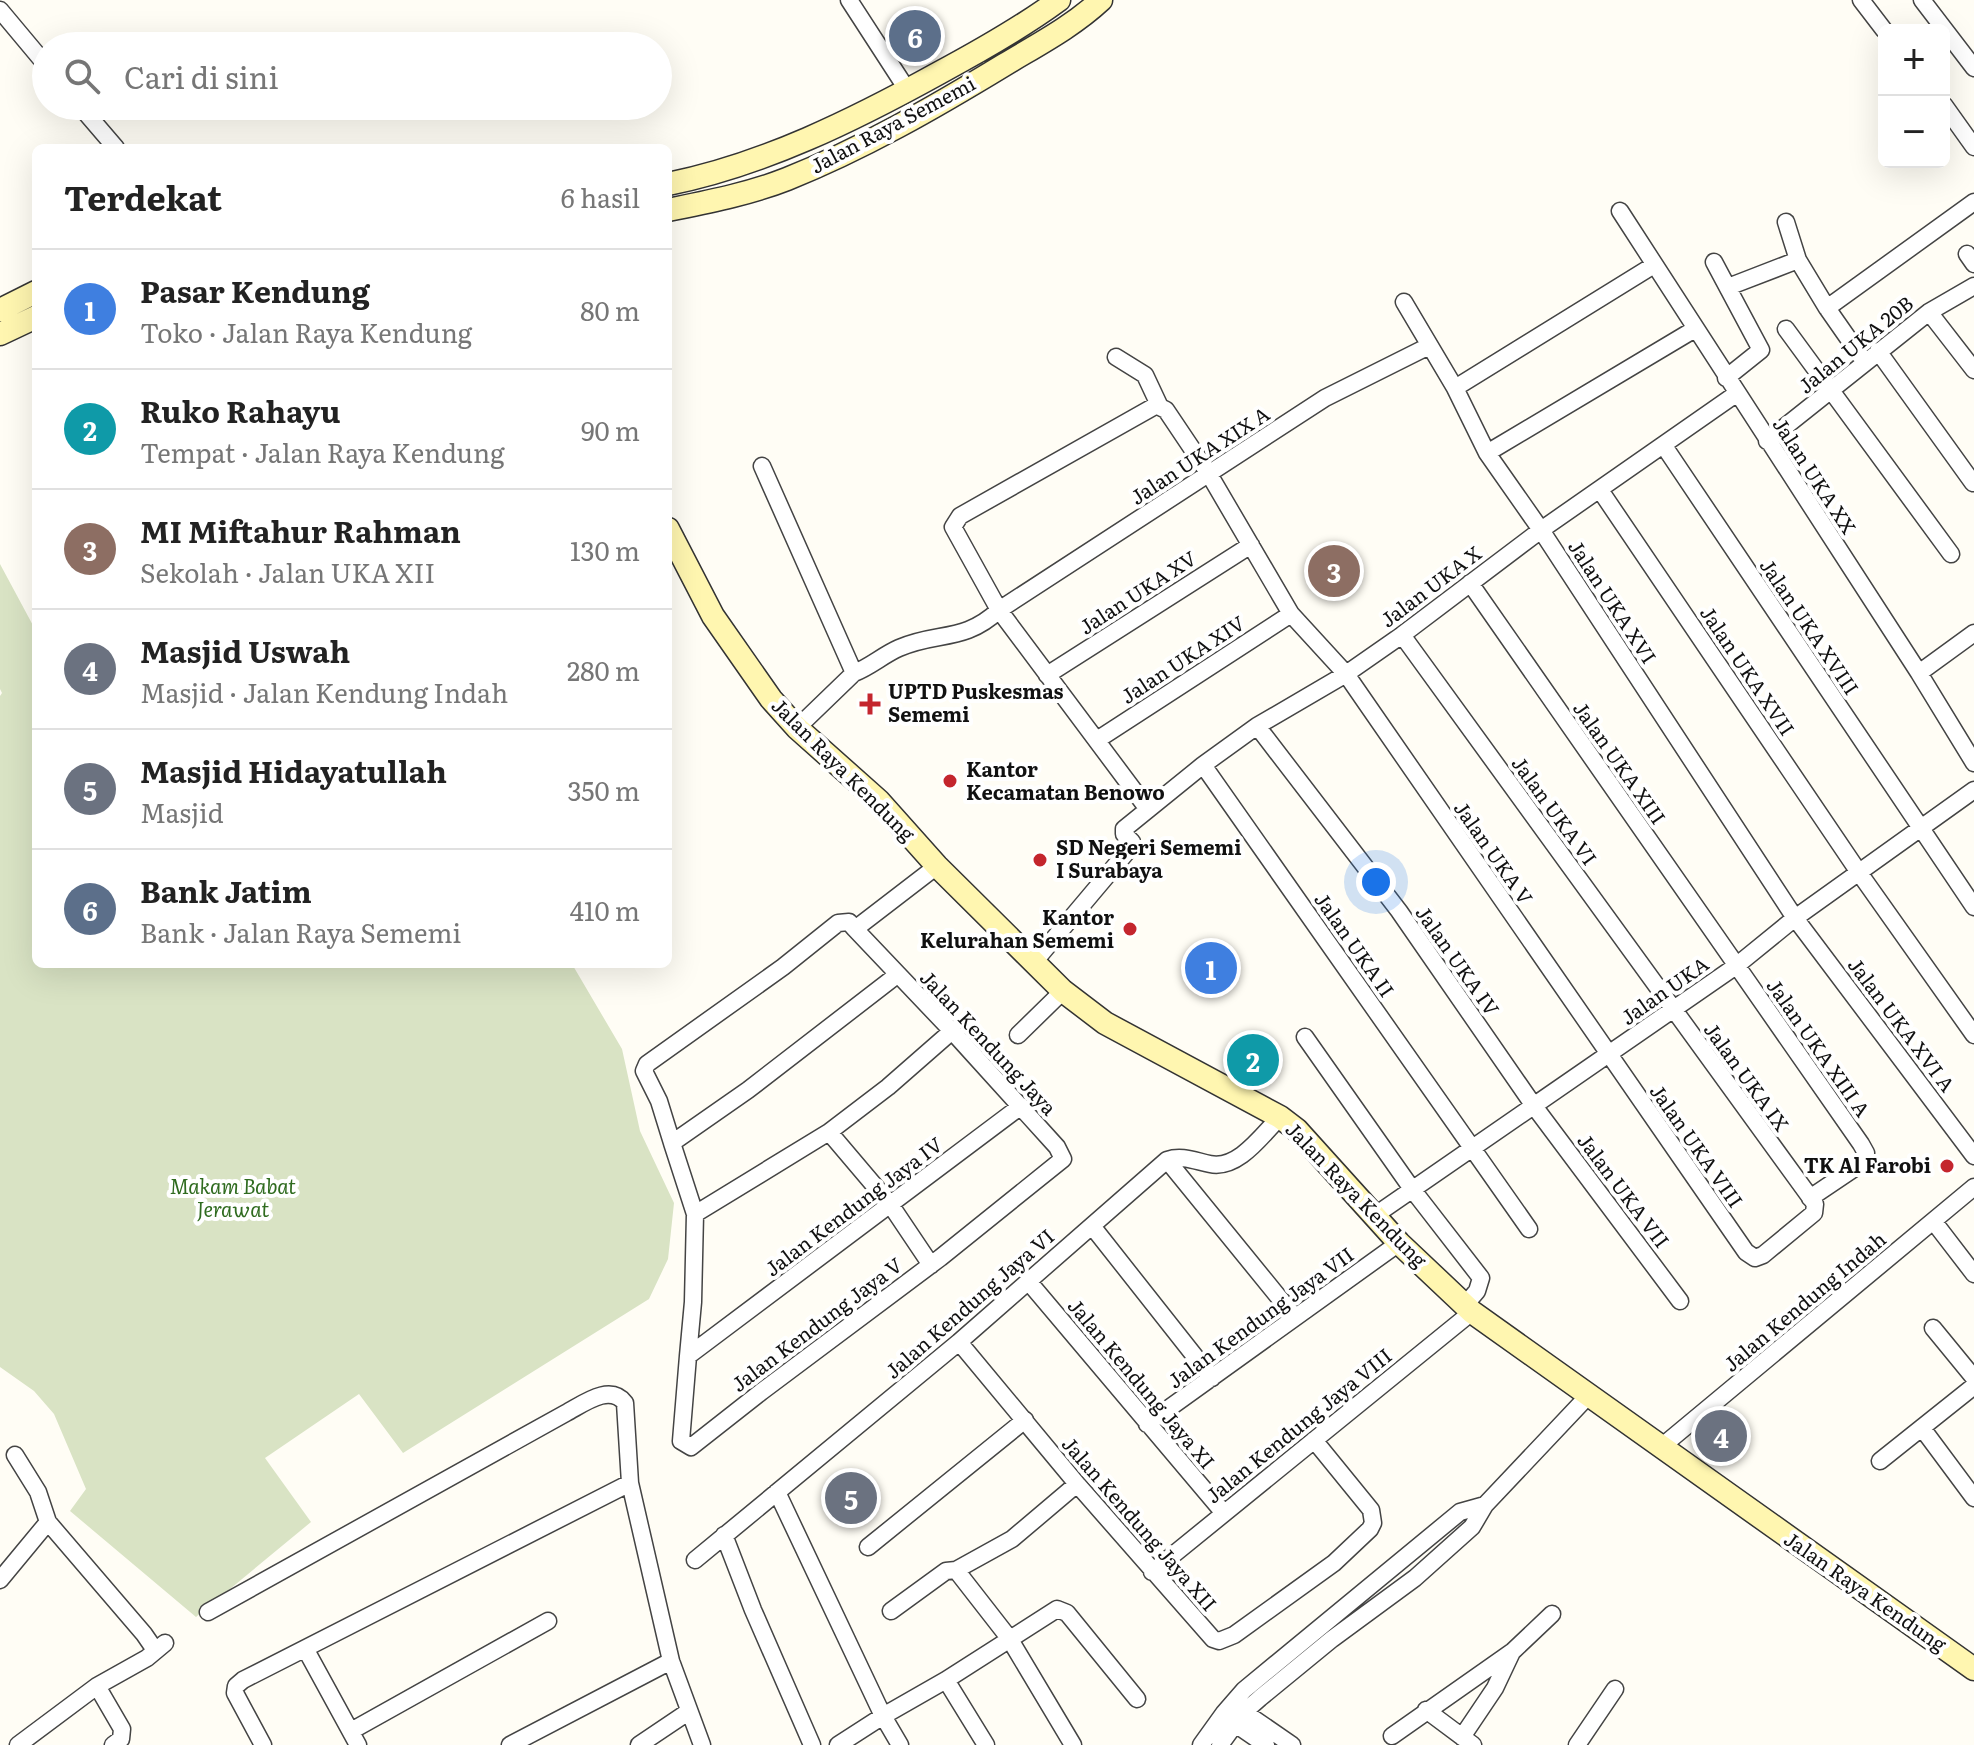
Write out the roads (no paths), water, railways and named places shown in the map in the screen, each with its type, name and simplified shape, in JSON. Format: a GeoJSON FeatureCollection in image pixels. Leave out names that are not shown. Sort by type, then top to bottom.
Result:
{"type":"FeatureCollection","features":[{"type":"Feature","properties":{"kind":"main road","name":"Jalan Raya Sememi"},"geometry":{"type":"LineString","coordinates":[[672,183],[757,159],[853,118],[992,44],[1059,0]]}},
{"type":"Feature","properties":{"kind":"main road","name":"Jalan Raya Sememi"},"geometry":{"type":"LineString","coordinates":[[672,209],[784,181],[926,110],[1056,34],[1101,0]]}},
{"type":"Feature","properties":{"kind":"main road"},"geometry":{"type":"LineString","coordinates":[[992,44],[1005,64]]}},
{"type":"Feature","properties":{"kind":"main road"},"geometry":{"type":"LineString","coordinates":[[0,310],[32,294]]}},
{"type":"Feature","properties":{"kind":"main road"},"geometry":{"type":"LineString","coordinates":[[0,334],[32,319]]}},
{"type":"Feature","properties":{"kind":"main road","name":"Jalan Raya Kendung"},"geometry":{"type":"LineString","coordinates":[[672,537],[713,616],[771,699],[797,728],[879,801],[937,866],[1063,991],[1105,1023],[1280,1117],[1297,1130],[1399,1243],[1469,1309],[1974,1669]]}},
{"type":"Feature","properties":{"kind":"street"},"geometry":{"type":"LineString","coordinates":[[849,0],[908,91]]}},
{"type":"Feature","properties":{"kind":"street"},"geometry":{"type":"LineString","coordinates":[[1861,0],[1879,24]]}},
{"type":"Feature","properties":{"kind":"street"},"geometry":{"type":"LineString","coordinates":[[1922,0],[1974,68]]}},
{"type":"Feature","properties":{"kind":"street"},"geometry":{"type":"LineString","coordinates":[[0,10],[32,48]]}},
{"type":"Feature","properties":{"kind":"street"},"geometry":{"type":"LineString","coordinates":[[1950,115],[1974,147]]}},
{"type":"Feature","properties":{"kind":"street"},"geometry":{"type":"LineString","coordinates":[[92,120],[113,144]]}},
{"type":"Feature","properties":{"kind":"street"},"geometry":{"type":"LineString","coordinates":[[1827,308],[1963,210]]}},
{"type":"Feature","properties":{"kind":"street","name":"Jalan UKA XX"},"geometry":{"type":"LineString","coordinates":[[1620,211],[1974,763]]}},
{"type":"Feature","properties":{"kind":"street"},"geometry":{"type":"LineString","coordinates":[[1786,222],[1798,260],[1827,308],[1871,356],[1973,483]]}},
{"type":"Feature","properties":{"kind":"street"},"geometry":{"type":"LineString","coordinates":[[1728,287],[1798,260]]}},
{"type":"Feature","properties":{"kind":"street"},"geometry":{"type":"LineString","coordinates":[[1714,262],[1761,350],[1726,378]]}},
{"type":"Feature","properties":{"kind":"street"},"geometry":{"type":"LineString","coordinates":[[1455,388],[1654,265]]}},
{"type":"Feature","properties":{"kind":"street","name":"Jalan UKA 20B"},"geometry":{"type":"LineString","coordinates":[[1767,441],[1929,312],[1974,286]]}},
{"type":"Feature","properties":{"kind":"street","name":"Jalan UKA XVI"},"geometry":{"type":"LineString","coordinates":[[1404,302],[1455,388],[1487,453],[1541,530],[1795,918]]}},
{"type":"Feature","properties":{"kind":"street"},"geometry":{"type":"LineString","coordinates":[[1929,312],[1974,370]]}},
{"type":"Feature","properties":{"kind":"street"},"geometry":{"type":"LineString","coordinates":[[1487,453],[1695,329]]}},
{"type":"Feature","properties":{"kind":"street"},"geometry":{"type":"LineString","coordinates":[[1786,329],[1951,554]]}},
{"type":"Feature","properties":{"kind":"street","name":"Jalan UKA XIX A"},"geometry":{"type":"LineString","coordinates":[[797,728],[854,673],[900,648],[970,632],[985,624],[999,610],[1325,398],[1429,346]]}},
{"type":"Feature","properties":{"kind":"street","name":"Jalan UKA V"},"geometry":{"type":"LineString","coordinates":[[1116,357],[1145,375],[1160,407],[1166,410],[1209,474],[1291,614],[1346,674],[1608,1055]]}},
{"type":"Feature","properties":{"kind":"street","name":"Jalan UKA X"},"geometry":{"type":"LineString","coordinates":[[1035,961],[1131,847],[1132,842],[1124,834],[1124,829],[1147,808],[1257,726],[1346,674],[1402,635],[1541,530],[1736,394]]}},
{"type":"Feature","properties":{"kind":"street"},"geometry":{"type":"LineString","coordinates":[[1147,808],[999,610],[955,532],[955,523],[960,516],[1155,406],[1160,407]]}},
{"type":"Feature","properties":{"kind":"street","name":"Jalan UKA XVIII"},"geometry":{"type":"LineString","coordinates":[[1664,446],[1974,907]]}},
{"type":"Feature","properties":{"kind":"street"},"geometry":{"type":"LineString","coordinates":[[762,466],[854,673]]}},
{"type":"Feature","properties":{"kind":"street","name":"Jalan UKA XVII"},"geometry":{"type":"LineString","coordinates":[[1600,490],[1860,874],[1974,1035]]}},
{"type":"Feature","properties":{"kind":"street","name":"Jalan UKA XV"},"geometry":{"type":"LineString","coordinates":[[1047,675],[1251,545]]}},
{"type":"Feature","properties":{"kind":"street","name":"Jalan UKA XIII"},"geometry":{"type":"LineString","coordinates":[[1470,583],[1736,966]]}},
{"type":"Feature","properties":{"kind":"street","name":"Jalan UKA XIV"},"geometry":{"type":"LineString","coordinates":[[1097,740],[1291,614]]}},
{"type":"Feature","properties":{"kind":"street"},"geometry":{"type":"LineString","coordinates":[[1919,673],[1974,633]]}},
{"type":"Feature","properties":{"kind":"street","name":"Jalan UKA VI"},"geometry":{"type":"LineString","coordinates":[[1402,635],[1672,1010]]}},
{"type":"Feature","properties":{"kind":"street","name":"Jalan UKA IV"},"geometry":{"type":"LineString","coordinates":[[1257,726],[1399,911],[1534,1106]]}},
{"type":"Feature","properties":{"kind":"street","name":"Jalan UKA II"},"geometry":{"type":"LineString","coordinates":[[1203,765],[1529,1229]]}},
{"type":"Feature","properties":{"kind":"street","name":"Jalan UKA"},"geometry":{"type":"LineString","coordinates":[[1374,1216],[1736,966],[1795,918],[1974,790]]}},
{"type":"Feature","properties":{"kind":"street"},"geometry":{"type":"LineString","coordinates":[[688,1356],[695,1214],[659,1101],[644,1071],[647,1064],[783,967],[838,923],[849,922],[855,929],[937,866]]}},
{"type":"Feature","properties":{"kind":"street","name":"Jalan UKA XVI A"},"geometry":{"type":"LineString","coordinates":[[1795,918],[1974,1156]]}},
{"type":"Feature","properties":{"kind":"street","name":"Jalan Kendung Jaya"},"geometry":{"type":"LineString","coordinates":[[855,929],[1063,1155]]}},
{"type":"Feature","properties":{"kind":"street","name":"Jalan UKA XIII A"},"geometry":{"type":"LineString","coordinates":[[1736,966],[1866,1153],[1862,1163],[1813,1202]]}},
{"type":"Feature","properties":{"kind":"street"},"geometry":{"type":"LineString","coordinates":[[672,1143],[748,1090],[897,975]]}},
{"type":"Feature","properties":{"kind":"street"},"geometry":{"type":"LineString","coordinates":[[1018,1035],[1063,991]]}},
{"type":"Feature","properties":{"kind":"street","name":"Jalan UKA IX"},"geometry":{"type":"LineString","coordinates":[[1672,1010],[1813,1202]]}},
{"type":"Feature","properties":{"kind":"street"},"geometry":{"type":"LineString","coordinates":[[695,1214],[829,1132],[888,1087],[952,1031]]}},
{"type":"Feature","properties":{"kind":"street"},"geometry":{"type":"LineString","coordinates":[[1305,1037],[1412,1189],[1481,1278],[1469,1309]]}},
{"type":"Feature","properties":{"kind":"street","name":"Jalan UKA VIII"},"geometry":{"type":"LineString","coordinates":[[1608,1055],[1746,1252],[1755,1258],[1763,1255],[1814,1213],[1813,1202]]}},
{"type":"Feature","properties":{"kind":"street","name":"Jalan Kendung Jaya IV"},"geometry":{"type":"LineString","coordinates":[[688,1356],[1021,1106]]}},
{"type":"Feature","properties":{"kind":"street","name":"Jalan UKA VII"},"geometry":{"type":"LineString","coordinates":[[1534,1106],[1680,1301]]}},
{"type":"Feature","properties":{"kind":"street"},"geometry":{"type":"LineString","coordinates":[[1280,1117],[1238,1158],[1223,1164],[1178,1157],[1167,1160],[1294,1316]]}},
{"type":"Feature","properties":{"kind":"street"},"geometry":{"type":"LineString","coordinates":[[829,1132],[890,1204],[931,1265]]}},
{"type":"Feature","properties":{"kind":"street","name":"Jalan Kendung Jaya V"},"geometry":{"type":"LineString","coordinates":[[688,1356],[681,1441],[691,1447],[1061,1163],[1063,1155]]}},
{"type":"Feature","properties":{"kind":"street","name":"Jalan Kendung Jaya VI"},"geometry":{"type":"LineString","coordinates":[[695,1560],[959,1342],[1167,1160]]}},
{"type":"Feature","properties":{"kind":"street","name":"Jalan Kendung Indah"},"geometry":{"type":"LineString","coordinates":[[1660,1448],[1974,1187]]}},
{"type":"Feature","properties":{"kind":"street"},"geometry":{"type":"LineString","coordinates":[[1934,1222],[1974,1274]]}},
{"type":"Feature","properties":{"kind":"street"},"geometry":{"type":"LineString","coordinates":[[1092,1226],[1212,1378]]}},
{"type":"Feature","properties":{"kind":"street","name":"Jalan Kendung Jaya VII"},"geometry":{"type":"LineString","coordinates":[[1147,1424],[1399,1243]]}},
{"type":"Feature","properties":{"kind":"street","name":"Jalan Kendung Jaya XI"},"geometry":{"type":"LineString","coordinates":[[1028,1281],[1223,1512]]}},
{"type":"Feature","properties":{"kind":"street","name":"Jalan Kendung Jaya VIII"},"geometry":{"type":"LineString","coordinates":[[1152,1572],[1469,1309]]}},
{"type":"Feature","properties":{"kind":"street"},"geometry":{"type":"LineString","coordinates":[[1933,1328],[1974,1378]]}},
{"type":"Feature","properties":{"kind":"street","name":"Jalan Kendung Jaya XII"},"geometry":{"type":"LineString","coordinates":[[959,1342],[1152,1572],[1213,1639],[1224,1640],[1268,1612],[1334,1563],[1370,1529],[1373,1523],[1371,1510],[1314,1440]]}},
{"type":"Feature","properties":{"kind":"street"},"geometry":{"type":"LineString","coordinates":[[1880,1461],[1974,1386]]}},
{"type":"Feature","properties":{"kind":"street"},"geometry":{"type":"LineString","coordinates":[[208,1612],[599,1396],[613,1394],[625,1403],[630,1483],[671,1661],[702,1745]]}},
{"type":"Feature","properties":{"kind":"street"},"geometry":{"type":"LineString","coordinates":[[1201,1745],[1244,1690],[1328,1632],[1415,1578],[1455,1544],[1472,1527],[1485,1505],[1588,1396]]}},
{"type":"Feature","properties":{"kind":"street"},"geometry":{"type":"LineString","coordinates":[[868,1547],[1025,1420]]}},
{"type":"Feature","properties":{"kind":"street"},"geometry":{"type":"LineString","coordinates":[[1922,1428],[1974,1498]]}},
{"type":"Feature","properties":{"kind":"street"},"geometry":{"type":"LineString","coordinates":[[15,1455],[38,1492],[48,1522],[144,1634],[160,1646],[147,1658],[97,1686],[18,1745]]}},
{"type":"Feature","properties":{"kind":"street"},"geometry":{"type":"LineString","coordinates":[[263,1745],[237,1699],[236,1686],[630,1483]]}},
{"type":"Feature","properties":{"kind":"street"},"geometry":{"type":"LineString","coordinates":[[891,1611],[946,1571],[956,1570],[1012,1539],[1077,1484]]}},
{"type":"Feature","properties":{"kind":"street"},"geometry":{"type":"LineString","coordinates":[[777,1492],[883,1716],[900,1745]]}},
{"type":"Feature","properties":{"kind":"street"},"geometry":{"type":"LineString","coordinates":[[0,1580],[48,1522]]}},
{"type":"Feature","properties":{"kind":"street"},"geometry":{"type":"LineString","coordinates":[[724,1535],[812,1745]]}},
{"type":"Feature","properties":{"kind":"street"},"geometry":{"type":"LineString","coordinates":[[956,1570],[1009,1638],[1073,1745]]}},
{"type":"Feature","properties":{"kind":"street"},"geometry":{"type":"LineString","coordinates":[[838,1745],[1057,1609],[1067,1613],[1137,1699]]}},
{"type":"Feature","properties":{"kind":"street"},"geometry":{"type":"LineString","coordinates":[[1392,1736],[1513,1651],[1552,1614]]}},
{"type":"Feature","properties":{"kind":"street"},"geometry":{"type":"LineString","coordinates":[[306,1650],[354,1738],[548,1621]]}},
{"type":"Feature","properties":{"kind":"street"},"geometry":{"type":"LineString","coordinates":[[1220,1745],[1239,1718],[1328,1632]]}},
{"type":"Feature","properties":{"kind":"street"},"geometry":{"type":"LineString","coordinates":[[1426,1710],[1467,1741],[1513,1651]]}},
{"type":"Feature","properties":{"kind":"street"},"geometry":{"type":"LineString","coordinates":[[510,1745],[671,1661]]}},
{"type":"Feature","properties":{"kind":"street"},"geometry":{"type":"LineString","coordinates":[[946,1680],[986,1745]]}},
{"type":"Feature","properties":{"kind":"street"},"geometry":{"type":"LineString","coordinates":[[97,1686],[122,1729],[120,1743]]}},
{"type":"Feature","properties":{"kind":"street"},"geometry":{"type":"LineString","coordinates":[[1577,1745],[1615,1689]]}},
{"type":"Feature","properties":{"kind":"street"},"geometry":{"type":"LineString","coordinates":[[639,1745],[688,1712]]}},
{"type":"Feature","properties":{"kind":"street"},"geometry":{"type":"LineString","coordinates":[[1239,1718],[1266,1745]]}},
{"type":"Feature","properties":{"kind":"street"},"geometry":{"type":"LineString","coordinates":[[1239,1718],[1292,1745]]}},
{"type":"Feature","properties":{"kind":"place","name":"Bank Jatim"},"geometry":{"type":"Point","coordinates":[915,36]}},
{"type":"Feature","properties":{"kind":"place","name":"MI Miftahur Rahman"},"geometry":{"type":"Point","coordinates":[1334,571]}},
{"type":"Feature","properties":{"kind":"place","name":"UPTD Puskesmas Sememi"},"geometry":{"type":"Point","coordinates":[870,704]}},
{"type":"Feature","properties":{"kind":"place","name":"Kantor Kecamatan Benowo"},"geometry":{"type":"Point","coordinates":[950,781]}},
{"type":"Feature","properties":{"kind":"place","name":"SD Negeri Sememi I Surabaya"},"geometry":{"type":"Point","coordinates":[1040,860]}},
{"type":"Feature","properties":{"kind":"place","name":"Kantor Kelurahan Sememi"},"geometry":{"type":"Point","coordinates":[1130,929]}},
{"type":"Feature","properties":{"kind":"place","name":"Pasar Kendung"},"geometry":{"type":"Point","coordinates":[1211,968]}},
{"type":"Feature","properties":{"kind":"place","name":"Ruko Rahayu"},"geometry":{"type":"Point","coordinates":[1253,1060]}},
{"type":"Feature","properties":{"kind":"place","name":"TK Al Farobi"},"geometry":{"type":"Point","coordinates":[1947,1166]}},
{"type":"Feature","properties":{"kind":"place","name":"Masjid Uswah"},"geometry":{"type":"Point","coordinates":[1721,1436]}},
{"type":"Feature","properties":{"kind":"place","name":"Masjid Hidayatullah"},"geometry":{"type":"Point","coordinates":[851,1498]}},
{"type":"Feature","properties":{"kind":"park label","name":"Makam Babat Jerawat"},"geometry":{"type":"Point","coordinates":[233,1198]}}]}
